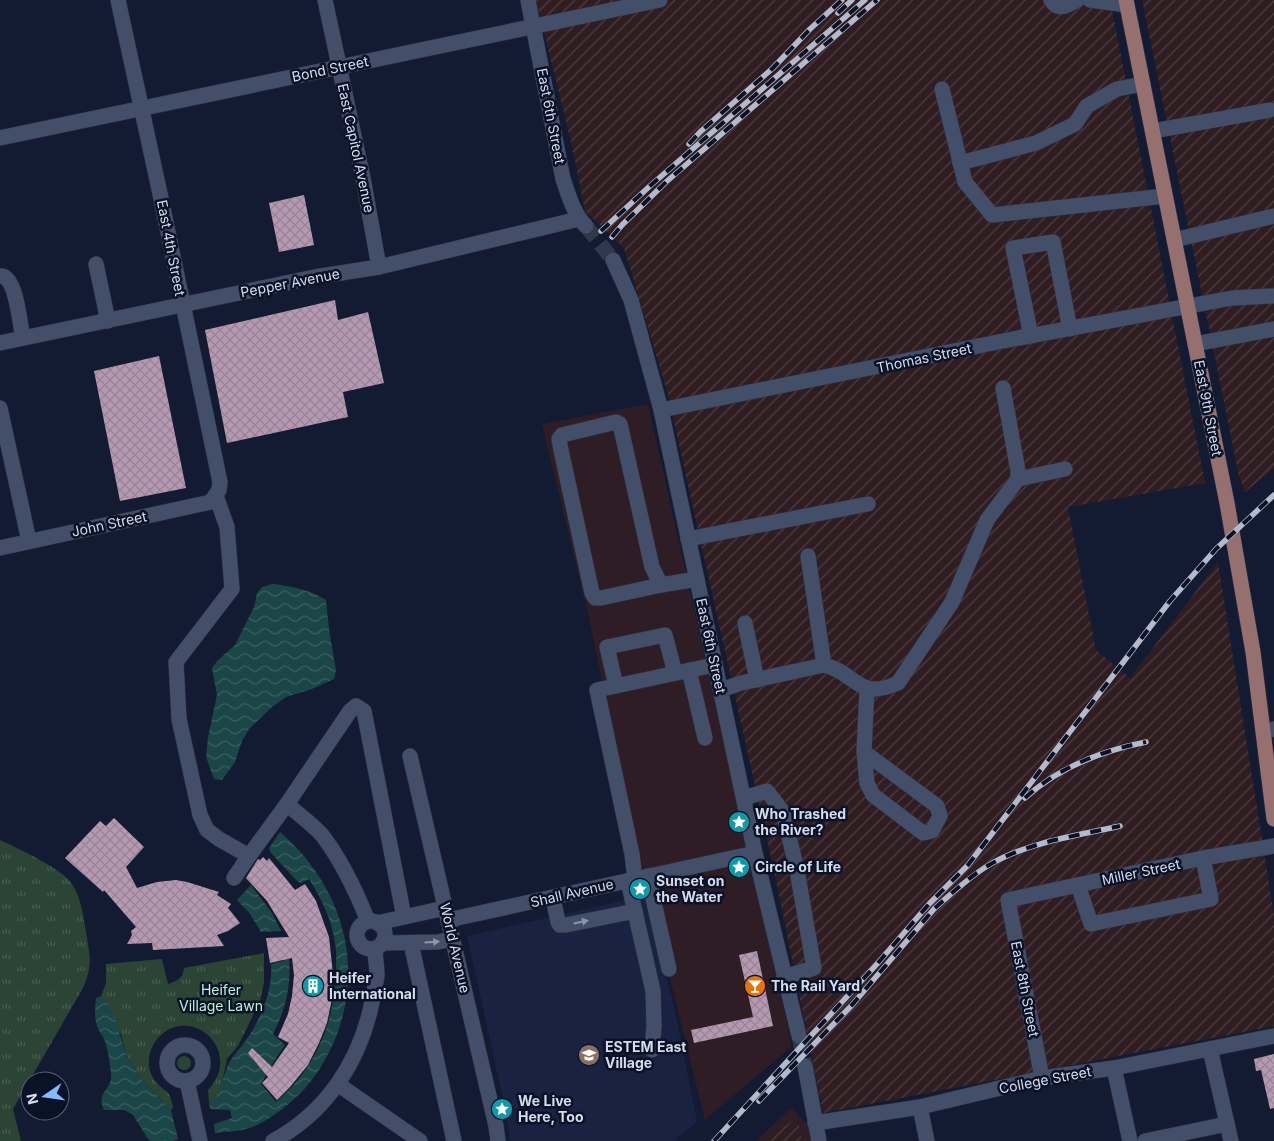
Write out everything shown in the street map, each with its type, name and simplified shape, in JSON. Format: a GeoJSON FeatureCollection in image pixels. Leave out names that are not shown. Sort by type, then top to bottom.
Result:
{"type":"FeatureCollection","features":[{"type":"Feature","properties":{"kind":"main road","name":"East 9th Street"},"geometry":{"type":"LineString","coordinates":[[1127,3],[1227,503],[1269,730],[1274,819]]}},
{"type":"Feature","properties":{"kind":"street","name":"East 4th Street"},"geometry":{"type":"LineString","coordinates":[[118,0],[220,482],[216,496]]}},
{"type":"Feature","properties":{"kind":"street","name":"East Capitol Avenue"},"geometry":{"type":"LineString","coordinates":[[325,0],[363,178],[379,267]]}},
{"type":"Feature","properties":{"kind":"street","name":"East 6th Street"},"geometry":{"type":"LineString","coordinates":[[528,0],[563,179],[570,199],[582,222]]}},
{"type":"Feature","properties":{"kind":"street","name":"Bond Street"},"geometry":{"type":"LineString","coordinates":[[0,138],[534,27],[609,5],[660,0]]}},
{"type":"Feature","properties":{"kind":"street"},"geometry":{"type":"LineString","coordinates":[[1051,0],[1053,4],[1066,7],[1077,0]]}},
{"type":"Feature","properties":{"kind":"street"},"geometry":{"type":"LineString","coordinates":[[1090,0],[1127,3]]}},
{"type":"Feature","properties":{"kind":"street"},"geometry":{"type":"LineString","coordinates":[[960,163],[1036,143],[1075,124],[1087,106],[1117,89],[1143,84]]}},
{"type":"Feature","properties":{"kind":"street"},"geometry":{"type":"LineString","coordinates":[[942,89],[965,182],[992,215],[1165,196]]}},
{"type":"Feature","properties":{"kind":"street"},"geometry":{"type":"LineString","coordinates":[[1152,131],[1270,110]]}},
{"type":"Feature","properties":{"kind":"street"},"geometry":{"type":"LineString","coordinates":[[1174,240],[1274,216]]}},
{"type":"Feature","properties":{"kind":"street","name":"Pepper Avenue"},"geometry":{"type":"LineString","coordinates":[[0,343],[315,277],[379,267],[582,222]]}},
{"type":"Feature","properties":{"kind":"street"},"geometry":{"type":"LineString","coordinates":[[1030,336],[1013,248],[1052,242],[1070,329]]}},
{"type":"Feature","properties":{"kind":"street","name":"East 6th Street"},"geometry":{"type":"LineString","coordinates":[[613,260],[631,300],[660,410],[755,853],[799,1036]]}},
{"type":"Feature","properties":{"kind":"street"},"geometry":{"type":"LineString","coordinates":[[96,264],[108,321]]}},
{"type":"Feature","properties":{"kind":"street"},"geometry":{"type":"LineString","coordinates":[[0,276],[9,280],[14,292],[23,338]]}},
{"type":"Feature","properties":{"kind":"street","name":"Thomas Street"},"geometry":{"type":"LineString","coordinates":[[660,410],[1030,336],[1232,298],[1274,296]]}},
{"type":"Feature","properties":{"kind":"street"},"geometry":{"type":"LineString","coordinates":[[1195,344],[1274,329]]}},
{"type":"Feature","properties":{"kind":"street"},"geometry":{"type":"LineString","coordinates":[[721,690],[824,665],[834,667],[867,689],[888,688],[898,683],[952,602],[987,520],[1018,479],[1003,388]]}},
{"type":"Feature","properties":{"kind":"street"},"geometry":{"type":"LineString","coordinates":[[0,408],[29,541]]}},
{"type":"Feature","properties":{"kind":"street"},"geometry":{"type":"LineString","coordinates":[[661,585],[652,568],[620,424],[616,422],[562,435],[559,439],[561,450],[592,593],[595,598],[697,578]]}},
{"type":"Feature","properties":{"kind":"street"},"geometry":{"type":"LineString","coordinates":[[1018,479],[1065,470]]}},
{"type":"Feature","properties":{"kind":"street"},"geometry":{"type":"LineString","coordinates":[[216,496],[227,527],[232,590],[176,662],[180,719],[200,815],[208,830],[219,839],[249,856]]}},
{"type":"Feature","properties":{"kind":"street","name":"John Street"},"geometry":{"type":"LineString","coordinates":[[0,548],[211,502],[216,496]]}},
{"type":"Feature","properties":{"kind":"street"},"geometry":{"type":"LineString","coordinates":[[688,539],[868,504]]}},
{"type":"Feature","properties":{"kind":"street"},"geometry":{"type":"LineString","coordinates":[[808,556],[824,652],[824,665]]}},
{"type":"Feature","properties":{"kind":"street"},"geometry":{"type":"LineString","coordinates":[[745,623],[757,680]]}},
{"type":"Feature","properties":{"kind":"street"},"geometry":{"type":"LineString","coordinates":[[616,686],[607,647],[665,635],[682,672],[705,738]]}},
{"type":"Feature","properties":{"kind":"street"},"geometry":{"type":"LineString","coordinates":[[669,969],[637,879],[597,690],[714,665]]}},
{"type":"Feature","properties":{"kind":"street"},"geometry":{"type":"LineString","coordinates":[[864,752],[937,806],[940,816],[932,831],[923,833],[873,795],[867,783],[864,752],[867,689]]}},
{"type":"Feature","properties":{"kind":"street"},"geometry":{"type":"LineString","coordinates":[[234,878],[350,711],[356,706],[364,711],[404,917]]}},
{"type":"Feature","properties":{"kind":"street","name":"World Avenue"},"geometry":{"type":"LineString","coordinates":[[410,756],[498,1141]]}},
{"type":"Feature","properties":{"kind":"street"},"geometry":{"type":"LineString","coordinates":[[744,798],[767,791],[783,812],[797,870],[814,968],[784,977]]}},
{"type":"Feature","properties":{"kind":"street"},"geometry":{"type":"LineString","coordinates":[[273,1141],[283,1136],[314,1111],[339,1085],[357,1051],[369,1014],[376,976],[378,946],[384,934],[382,927],[373,922],[338,858],[321,834],[287,804]]}},
{"type":"Feature","properties":{"kind":"street","name":"Miller Street"},"geometry":{"type":"LineString","coordinates":[[1008,900],[1203,858],[1274,846]]}},
{"type":"Feature","properties":{"kind":"street","name":"Shall Avenue"},"geometry":{"type":"LineString","coordinates":[[373,922],[404,917],[447,914],[553,898],[755,853]]}},
{"type":"Feature","properties":{"kind":"street"},"geometry":{"type":"LineString","coordinates":[[1078,885],[1090,924],[1211,899],[1203,858]]}},
{"type":"Feature","properties":{"kind":"street"},"geometry":{"type":"LineString","coordinates":[[637,879],[635,910],[653,991],[654,1026],[652,1050]]}},
{"type":"Feature","properties":{"kind":"street"},"geometry":{"type":"LineString","coordinates":[[553,898],[558,922],[560,925],[566,926],[635,910]]}},
{"type":"Feature","properties":{"kind":"street","name":"East 8th Street"},"geometry":{"type":"LineString","coordinates":[[1008,900],[1042,1078]]}},
{"type":"Feature","properties":{"kind":"street"},"geometry":{"type":"LineString","coordinates":[[373,922],[359,928],[357,938],[361,945],[366,948],[438,942],[452,939]]}},
{"type":"Feature","properties":{"kind":"street"},"geometry":{"type":"LineString","coordinates":[[411,943],[454,1141]]}},
{"type":"Feature","properties":{"kind":"street","name":"College Street"},"geometry":{"type":"LineString","coordinates":[[815,1123],[920,1107],[1042,1078],[1114,1068],[1274,1036]]}},
{"type":"Feature","properties":{"kind":"street"},"geometry":{"type":"LineString","coordinates":[[1210,1049],[1231,1141]]}},
{"type":"Feature","properties":{"kind":"street"},"geometry":{"type":"LineString","coordinates":[[805,1066],[819,1141]]}},
{"type":"Feature","properties":{"kind":"street"},"geometry":{"type":"LineString","coordinates":[[1114,1068],[1130,1141]]}},
{"type":"Feature","properties":{"kind":"street"},"geometry":{"type":"LineString","coordinates":[[187,1081],[200,1141]]}},
{"type":"Feature","properties":{"kind":"street"},"geometry":{"type":"LineString","coordinates":[[339,1085],[420,1141]]}},
{"type":"Feature","properties":{"kind":"street"},"geometry":{"type":"LineString","coordinates":[[920,1107],[927,1141]]}},
{"type":"Feature","properties":{"kind":"street"},"geometry":{"type":"LineString","coordinates":[[1145,1141],[1227,1124]]}},
{"type":"Feature","properties":{"kind":"shaded area"},"geometry":{"type":"Polygon","coordinates":[[[536,0],[1110,0],[1205,483],[1068,507],[1096,650],[1130,678],[1218,562],[1274,915],[1274,1026],[823,1113],[776,880],[667,391],[624,248],[585,211],[571,142],[536,0]]]}},
{"type":"Feature","properties":{"kind":"shaded area"},"geometry":{"type":"Polygon","coordinates":[[[1142,0],[1274,0],[1274,468],[1245,492],[1239,476],[1142,0]]]}},
{"type":"Feature","properties":{"kind":"shaded area"},"geometry":{"type":"Polygon","coordinates":[[[648,404],[792,1046],[705,1120],[629,813],[589,618],[542,424],[648,404]]]}},
{"type":"Feature","properties":{"kind":"shaded area","name":"ESTEM East Village"},"geometry":{"type":"Polygon","coordinates":[[[644,896],[673,1002],[697,1122],[674,1141],[510,1141],[505,1108],[467,936],[644,896]]]}},
{"type":"Feature","properties":{"kind":"shaded area"},"geometry":{"type":"Polygon","coordinates":[[[791,1108],[825,1141],[756,1141],[791,1108]]]}},
{"type":"Feature","properties":{"kind":"shaded area"},"geometry":{"type":"Polygon","coordinates":[[[797,1118],[802,1141],[763,1141],[797,1118]]]}},
{"type":"Feature","properties":{"kind":"green space"},"geometry":{"type":"Polygon","coordinates":[[[0,840],[50,866],[72,884],[78,895],[84,919],[89,967],[83,988],[35,1071],[20,1071],[20,1097],[13,1109],[21,1141],[0,1141],[0,840]]]}},
{"type":"Feature","properties":{"kind":"green space","name":"Heifer Village Lawn"},"geometry":{"type":"Polygon","coordinates":[[[264,953],[264,982],[260,1001],[238,1046],[227,1059],[221,1087],[216,1099],[209,1102],[208,1090],[218,1075],[220,1060],[217,1047],[209,1036],[198,1028],[185,1025],[171,1028],[158,1038],[154,1044],[150,1051],[150,1071],[156,1082],[170,1096],[173,1108],[171,1110],[145,1083],[127,1057],[121,1035],[101,996],[106,983],[106,964],[162,959],[168,984],[179,979],[184,968],[264,953]]]}},
{"type":"Feature","properties":{"kind":"green space"},"geometry":{"type":"Polygon","coordinates":[[[184,1056],[189,1058],[191,1063],[189,1068],[184,1070],[179,1068],[177,1063],[179,1058],[184,1056]]]}},
{"type":"Feature","properties":{"kind":"water"},"geometry":{"type":"Polygon","coordinates":[[[272,584],[300,589],[326,600],[336,671],[334,679],[312,689],[286,697],[272,707],[249,729],[242,741],[235,762],[222,780],[214,779],[206,757],[208,737],[217,695],[212,668],[235,645],[254,607],[257,593],[262,587],[272,584]]]}},
{"type":"Feature","properties":{"kind":"water"},"geometry":{"type":"Polygon","coordinates":[[[280,832],[301,853],[319,877],[333,902],[343,929],[348,957],[348,986],[343,1015],[325,1060],[311,1081],[294,1099],[279,1112],[254,1126],[242,1130],[215,1133],[214,1124],[232,1118],[230,1110],[210,1109],[209,1102],[216,1098],[226,1069],[261,1014],[270,984],[271,964],[284,961],[284,956],[289,955],[287,996],[282,1014],[273,1034],[285,1045],[261,1084],[276,1102],[302,1075],[312,1060],[320,1044],[331,1010],[336,974],[334,934],[322,902],[309,879],[301,883],[297,881],[271,853],[269,848],[280,832]]]}},
{"type":"Feature","properties":{"kind":"water"},"geometry":{"type":"Polygon","coordinates":[[[251,885],[272,913],[281,931],[261,932],[250,914],[237,900],[251,885]]]}},
{"type":"Feature","properties":{"kind":"water"},"geometry":{"type":"Polygon","coordinates":[[[101,996],[112,1010],[127,1057],[145,1083],[171,1110],[178,1139],[173,1141],[151,1141],[133,1115],[124,1110],[104,1110],[102,1099],[111,1079],[111,1074],[107,1047],[98,1029],[95,1017],[96,998],[101,996]]]}},
{"type":"Feature","properties":{"kind":"building"},"geometry":{"type":"Polygon","coordinates":[[[304,195],[314,245],[279,252],[269,203],[304,195]]]}},
{"type":"Feature","properties":{"kind":"building"},"geometry":{"type":"Polygon","coordinates":[[[335,300],[338,320],[368,312],[384,383],[343,392],[348,417],[227,443],[205,330],[335,300]]]}},
{"type":"Feature","properties":{"kind":"building"},"geometry":{"type":"Polygon","coordinates":[[[159,356],[186,488],[120,501],[94,371],[159,356]]]}},
{"type":"Feature","properties":{"kind":"building"},"geometry":{"type":"Polygon","coordinates":[[[114,818],[144,847],[126,867],[137,888],[157,882],[176,880],[219,892],[217,895],[231,904],[228,908],[240,923],[228,931],[217,935],[224,946],[153,950],[152,943],[127,944],[132,935],[131,931],[136,927],[104,890],[103,892],[65,858],[100,821],[106,826],[114,818]]]}},
{"type":"Feature","properties":{"kind":"building","name":"Heifer International"},"geometry":{"type":"Polygon","coordinates":[[[263,857],[267,861],[269,858],[295,890],[305,884],[316,901],[329,937],[333,974],[332,999],[327,1023],[319,1043],[308,1065],[277,1100],[262,1083],[268,1077],[248,1053],[252,1048],[272,1067],[289,1043],[278,1037],[288,1014],[292,996],[294,975],[292,958],[270,963],[266,938],[289,937],[267,901],[246,878],[258,859],[260,860],[263,857]]]}},
{"type":"Feature","properties":{"kind":"building","name":"The Rail Yard"},"geometry":{"type":"Polygon","coordinates":[[[757,951],[773,1026],[694,1043],[691,1030],[753,1017],[739,955],[757,951]]]}},
{"type":"Feature","properties":{"kind":"building"},"geometry":{"type":"Polygon","coordinates":[[[1274,1054],[1274,1108],[1270,1109],[1261,1070],[1256,1071],[1254,1059],[1274,1054]]]}},
{"type":"Feature","properties":{"kind":"tunnel"},"geometry":{"type":"LineString","coordinates":[[586,226],[613,260]]}},
{"type":"Feature","properties":{"kind":"tunnel"},"geometry":{"type":"LineString","coordinates":[[799,1036],[805,1066]]}},
{"type":"Feature","properties":{"kind":"railway"},"geometry":{"type":"LineString","coordinates":[[689,144],[700,132],[773,68],[810,29],[842,0]]}},
{"type":"Feature","properties":{"kind":"railway"},"geometry":{"type":"LineString","coordinates":[[838,13],[852,0]]}},
{"type":"Feature","properties":{"kind":"railway"},"geometry":{"type":"LineString","coordinates":[[601,231],[651,185],[865,0]]}},
{"type":"Feature","properties":{"kind":"railway"},"geometry":{"type":"LineString","coordinates":[[612,237],[666,182],[877,0]]}},
{"type":"Feature","properties":{"kind":"railway"},"geometry":{"type":"LineString","coordinates":[[714,1141],[877,964],[929,904],[968,865],[1170,601],[1216,549],[1274,495]]}},
{"type":"Feature","properties":{"kind":"railway"},"geometry":{"type":"LineString","coordinates":[[1025,798],[1052,777],[1081,762],[1113,750],[1146,742]]}},
{"type":"Feature","properties":{"kind":"railway"},"geometry":{"type":"LineString","coordinates":[[935,908],[961,885],[1004,857],[1036,845],[1120,826]]}},
{"type":"Feature","properties":{"kind":"railway"},"geometry":{"type":"LineString","coordinates":[[759,1101],[852,1005],[934,909]]}},
{"type":"Feature","properties":{"kind":"place","name":"Who Trashed the River?"},"geometry":{"type":"Point","coordinates":[739,822]}},
{"type":"Feature","properties":{"kind":"place","name":"Circle of Life"},"geometry":{"type":"Point","coordinates":[739,867]}},
{"type":"Feature","properties":{"kind":"place","name":"Sunset on the Water"},"geometry":{"type":"Point","coordinates":[640,889]}},
{"type":"Feature","properties":{"kind":"place","name":"Heifer International"},"geometry":{"type":"Point","coordinates":[313,986]}},
{"type":"Feature","properties":{"kind":"place","name":"The Rail Yard"},"geometry":{"type":"Point","coordinates":[755,986]}},
{"type":"Feature","properties":{"kind":"place","name":"ESTEM East Village"},"geometry":{"type":"Point","coordinates":[589,1055]}},
{"type":"Feature","properties":{"kind":"place","name":"We Live Here, Too"},"geometry":{"type":"Point","coordinates":[502,1109]}}]}
